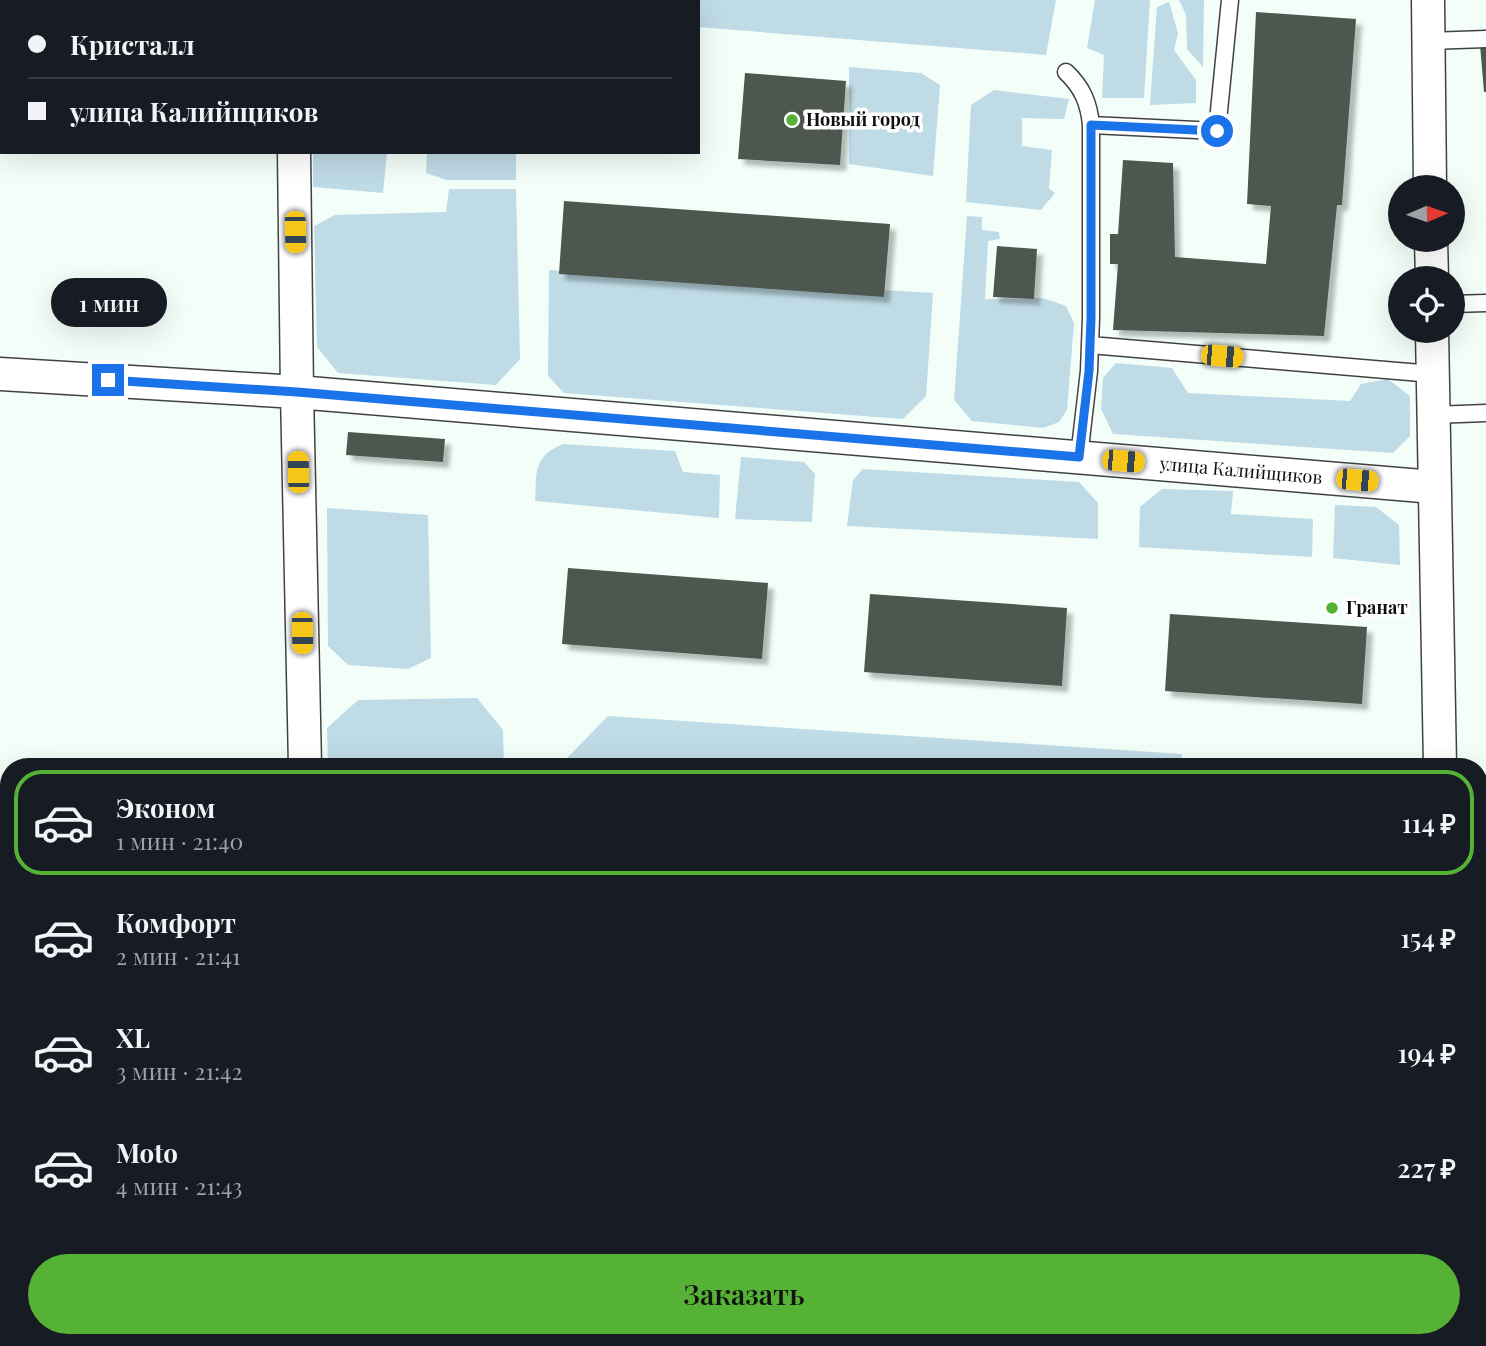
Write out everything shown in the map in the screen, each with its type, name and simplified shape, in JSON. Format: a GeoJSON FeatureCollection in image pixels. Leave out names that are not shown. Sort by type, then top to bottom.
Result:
{"type":"FeatureCollection","features":[{"type":"Feature","properties":{"kind":"street"},"geometry":{"type":"LineString","coordinates":[[1428,0],[1430,175]]}},
{"type":"Feature","properties":{"kind":"street"},"geometry":{"type":"LineString","coordinates":[[294,154],[305,758]]}},
{"type":"Feature","properties":{"kind":"street"},"geometry":{"type":"LineString","coordinates":[[1432,343],[1440,758]]}},
{"type":"Feature","properties":{"kind":"street","name":"улица Калийщиков"},"geometry":{"type":"LineString","coordinates":[[0,374],[297,392],[1434,487]]}},
{"type":"Feature","properties":{"kind":"lane"},"geometry":{"type":"LineString","coordinates":[[1091,125],[1217,131],[1230,0]]}},
{"type":"Feature","properties":{"kind":"lane"},"geometry":{"type":"LineString","coordinates":[[1429,41],[1486,39]]}},
{"type":"Feature","properties":{"kind":"lane"},"geometry":{"type":"LineString","coordinates":[[1066,72],[1076,81],[1084,95],[1090,111],[1091,125],[1091,318],[1089,371],[1079,457]]}},
{"type":"Feature","properties":{"kind":"lane"},"geometry":{"type":"LineString","coordinates":[[1465,304],[1486,303]]}},
{"type":"Feature","properties":{"kind":"lane"},"geometry":{"type":"LineString","coordinates":[[1090,345],[1433,374]]}},
{"type":"Feature","properties":{"kind":"lane"},"geometry":{"type":"LineString","coordinates":[[1433,415],[1486,413]]}},
{"type":"Feature","properties":{"kind":"shaded area"},"geometry":{"type":"Polygon","coordinates":[[[700,0],[1056,0],[1046,55],[700,27],[700,0]]]}},
{"type":"Feature","properties":{"kind":"shaded area"},"geometry":{"type":"Polygon","coordinates":[[[1095,0],[1150,0],[1144,98],[1102,98],[1104,55],[1087,48],[1095,0]]]}},
{"type":"Feature","properties":{"kind":"shaded area"},"geometry":{"type":"Polygon","coordinates":[[[1179,0],[1204,0],[1203,67],[1187,49],[1186,15],[1179,0]]]}},
{"type":"Feature","properties":{"kind":"shaded area"},"geometry":{"type":"Polygon","coordinates":[[[1169,2],[1178,33],[1174,50],[1196,80],[1196,103],[1150,105],[1157,7],[1169,2]]]}},
{"type":"Feature","properties":{"kind":"shaded area"},"geometry":{"type":"Polygon","coordinates":[[[849,67],[921,73],[940,85],[933,176],[849,164],[849,67]]]}},
{"type":"Feature","properties":{"kind":"shaded area"},"geometry":{"type":"Polygon","coordinates":[[[994,90],[1069,99],[1064,119],[1022,118],[1022,146],[1052,150],[1049,188],[1055,193],[1041,210],[966,202],[971,105],[994,90]]]}},
{"type":"Feature","properties":{"kind":"shaded area"},"geometry":{"type":"Polygon","coordinates":[[[313,154],[387,154],[383,193],[313,187],[313,154]]]}},
{"type":"Feature","properties":{"kind":"shaded area"},"geometry":{"type":"Polygon","coordinates":[[[427,154],[516,154],[516,180],[447,180],[426,173],[427,154]]]}},
{"type":"Feature","properties":{"kind":"shaded area"},"geometry":{"type":"Polygon","coordinates":[[[449,189],[516,189],[520,359],[496,385],[338,373],[317,347],[314,226],[335,215],[446,212],[449,189]]]}},
{"type":"Feature","properties":{"kind":"shaded area"},"geometry":{"type":"Polygon","coordinates":[[[967,216],[982,217],[982,230],[999,232],[1000,239],[988,241],[985,299],[1043,298],[1066,306],[1074,323],[1067,410],[1059,422],[1043,428],[972,421],[954,400],[967,216]]]}},
{"type":"Feature","properties":{"kind":"shaded area"},"geometry":{"type":"Polygon","coordinates":[[[549,270],[933,293],[926,396],[903,419],[564,393],[548,376],[549,270]]]}},
{"type":"Feature","properties":{"kind":"shaded area"},"geometry":{"type":"Polygon","coordinates":[[[1116,363],[1172,368],[1188,393],[1350,401],[1361,384],[1388,379],[1410,396],[1410,436],[1393,453],[1113,434],[1101,409],[1103,378],[1116,363]]]}},
{"type":"Feature","properties":{"kind":"shaded area"},"geometry":{"type":"Polygon","coordinates":[[[563,444],[675,451],[683,472],[720,475],[719,518],[535,501],[538,466],[546,454],[563,444]]]}},
{"type":"Feature","properties":{"kind":"shaded area"},"geometry":{"type":"Polygon","coordinates":[[[741,457],[804,462],[815,474],[812,522],[735,519],[741,457]]]}},
{"type":"Feature","properties":{"kind":"shaded area"},"geometry":{"type":"Polygon","coordinates":[[[863,469],[1079,482],[1098,503],[1098,539],[847,526],[853,480],[863,469]]]}},
{"type":"Feature","properties":{"kind":"shaded area"},"geometry":{"type":"Polygon","coordinates":[[[1162,489],[1233,491],[1231,514],[1313,519],[1312,557],[1139,547],[1140,507],[1162,489]]]}},
{"type":"Feature","properties":{"kind":"shaded area"},"geometry":{"type":"Polygon","coordinates":[[[1335,505],[1376,507],[1399,525],[1400,565],[1333,558],[1335,505]]]}},
{"type":"Feature","properties":{"kind":"shaded area"},"geometry":{"type":"Polygon","coordinates":[[[327,508],[428,515],[431,658],[408,669],[348,665],[328,646],[327,508]]]}},
{"type":"Feature","properties":{"kind":"shaded area"},"geometry":{"type":"Polygon","coordinates":[[[477,698],[503,730],[504,758],[328,758],[327,728],[358,700],[477,698]]]}},
{"type":"Feature","properties":{"kind":"shaded area"},"geometry":{"type":"Polygon","coordinates":[[[608,716],[1182,754],[1182,758],[568,757],[608,716]]]}},
{"type":"Feature","properties":{"kind":"building"},"geometry":{"type":"Polygon","coordinates":[[[1256,12],[1356,19],[1342,205],[1337,205],[1324,336],[1113,330],[1118,264],[1110,264],[1110,234],[1118,234],[1123,160],[1173,163],[1175,257],[1266,264],[1271,206],[1247,204],[1256,12]]]}},
{"type":"Feature","properties":{"kind":"building"},"geometry":{"type":"Polygon","coordinates":[[[1486,44],[1486,92],[1484,92],[1480,45],[1486,44]]]}},
{"type":"Feature","properties":{"kind":"building","name":"Новый город"},"geometry":{"type":"Polygon","coordinates":[[[745,73],[846,81],[840,165],[738,159],[745,73]]]}},
{"type":"Feature","properties":{"kind":"building"},"geometry":{"type":"Polygon","coordinates":[[[564,201],[890,224],[884,297],[559,274],[564,201]]]}},
{"type":"Feature","properties":{"kind":"building"},"geometry":{"type":"Polygon","coordinates":[[[997,246],[1037,249],[1034,299],[993,297],[997,246]]]}},
{"type":"Feature","properties":{"kind":"building"},"geometry":{"type":"Polygon","coordinates":[[[348,432],[445,439],[443,462],[346,455],[348,432]]]}},
{"type":"Feature","properties":{"kind":"building"},"geometry":{"type":"Polygon","coordinates":[[[568,568],[768,583],[762,659],[562,644],[568,568]]]}},
{"type":"Feature","properties":{"kind":"building"},"geometry":{"type":"Polygon","coordinates":[[[870,594],[1067,608],[1062,686],[864,672],[870,594]]]}},
{"type":"Feature","properties":{"kind":"building"},"geometry":{"type":"Polygon","coordinates":[[[1170,614],[1367,627],[1362,704],[1165,691],[1170,614]]]}},
{"type":"Feature","properties":{"kind":"place","name":"Новый город"},"geometry":{"type":"Point","coordinates":[792,120]}},
{"type":"Feature","properties":{"kind":"place","name":"Гранат"},"geometry":{"type":"Point","coordinates":[1332,608]}},
{"type":"Feature","properties":{"kind":"route"},"geometry":{"type":"LineString","coordinates":[[108,380],[297,392],[1079,457],[1089,371],[1091,318],[1091,125],[1217,131]]}}]}
